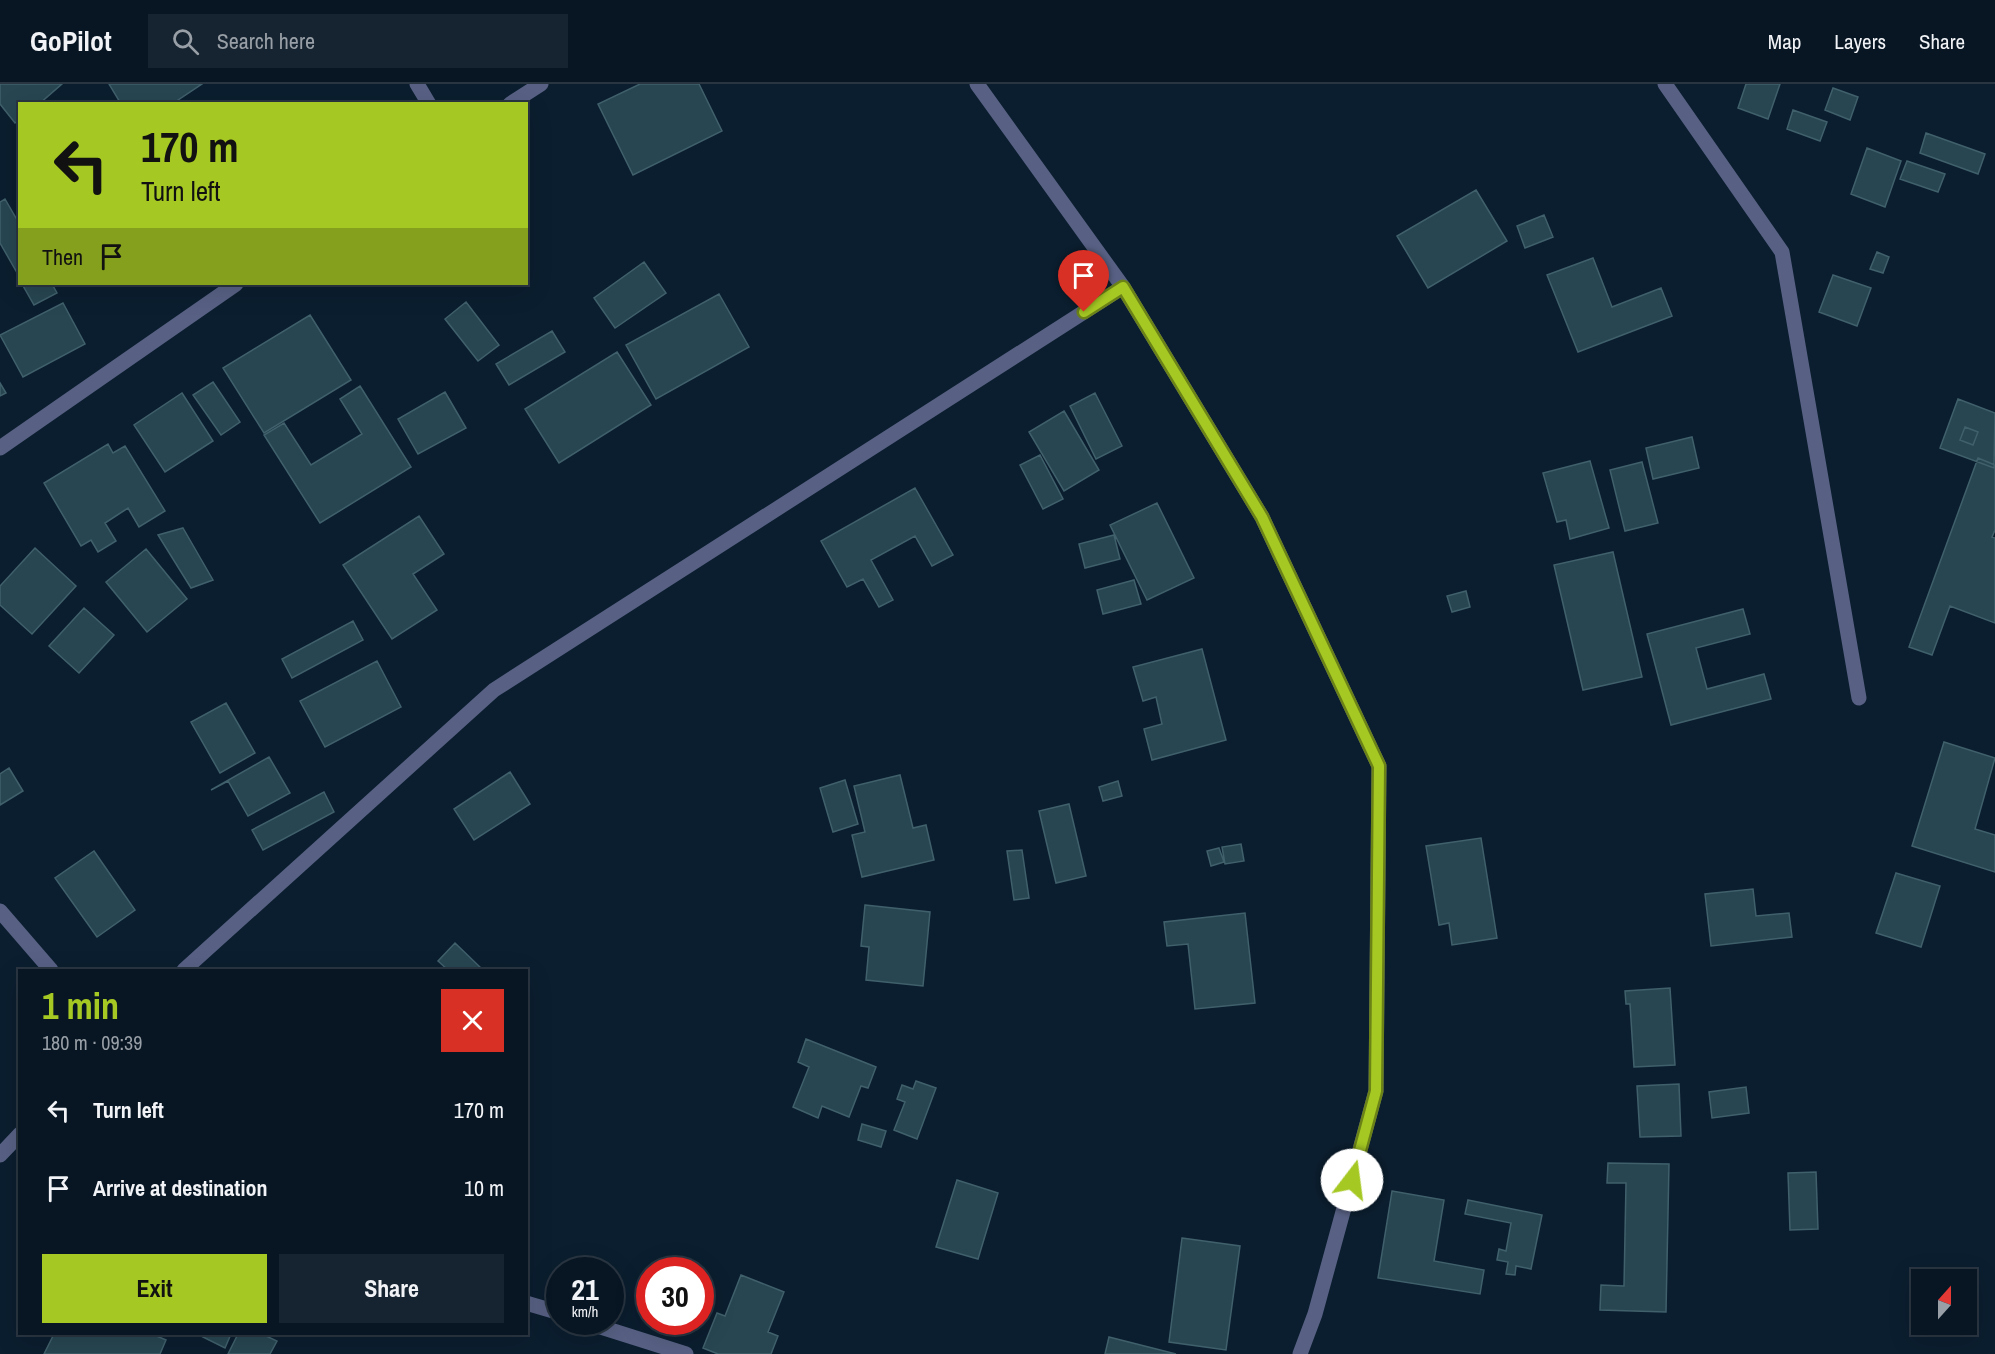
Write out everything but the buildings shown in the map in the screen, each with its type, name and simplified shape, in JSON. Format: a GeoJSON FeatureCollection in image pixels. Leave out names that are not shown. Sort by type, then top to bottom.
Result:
{"type":"FeatureCollection","features":[{"type":"Feature","properties":{"kind":"street"},"geometry":{"type":"LineString","coordinates":[[417,84],[428,102]]}},
{"type":"Feature","properties":{"kind":"street"},"geometry":{"type":"LineString","coordinates":[[513,102],[541,84]]}},
{"type":"Feature","properties":{"kind":"street"},"geometry":{"type":"LineString","coordinates":[[977,84],[1123,287],[1262,517],[1379,766],[1376,1091],[1315,1314],[1300,1354]]}},
{"type":"Feature","properties":{"kind":"street"},"geometry":{"type":"LineString","coordinates":[[1665,84],[1782,252],[1859,698]]}},
{"type":"Feature","properties":{"kind":"street"},"geometry":{"type":"LineString","coordinates":[[0,448],[235,285]]}},
{"type":"Feature","properties":{"kind":"street"},"geometry":{"type":"LineString","coordinates":[[185,969],[494,690],[1123,287]]}},
{"type":"Feature","properties":{"kind":"street"},"geometry":{"type":"LineString","coordinates":[[0,911],[50,969]]}},
{"type":"Feature","properties":{"kind":"street"},"geometry":{"type":"LineString","coordinates":[[0,1155],[18,1136]]}},
{"type":"Feature","properties":{"kind":"street"},"geometry":{"type":"LineString","coordinates":[[528,1304],[546,1309]]}},
{"type":"Feature","properties":{"kind":"street"},"geometry":{"type":"LineString","coordinates":[[624,1334],[686,1354]]}},
{"type":"Feature","properties":{"kind":"route"},"geometry":{"type":"LineString","coordinates":[[1084,312],[1123,287],[1262,517],[1379,766],[1376,1091],[1352,1180]]}}]}
